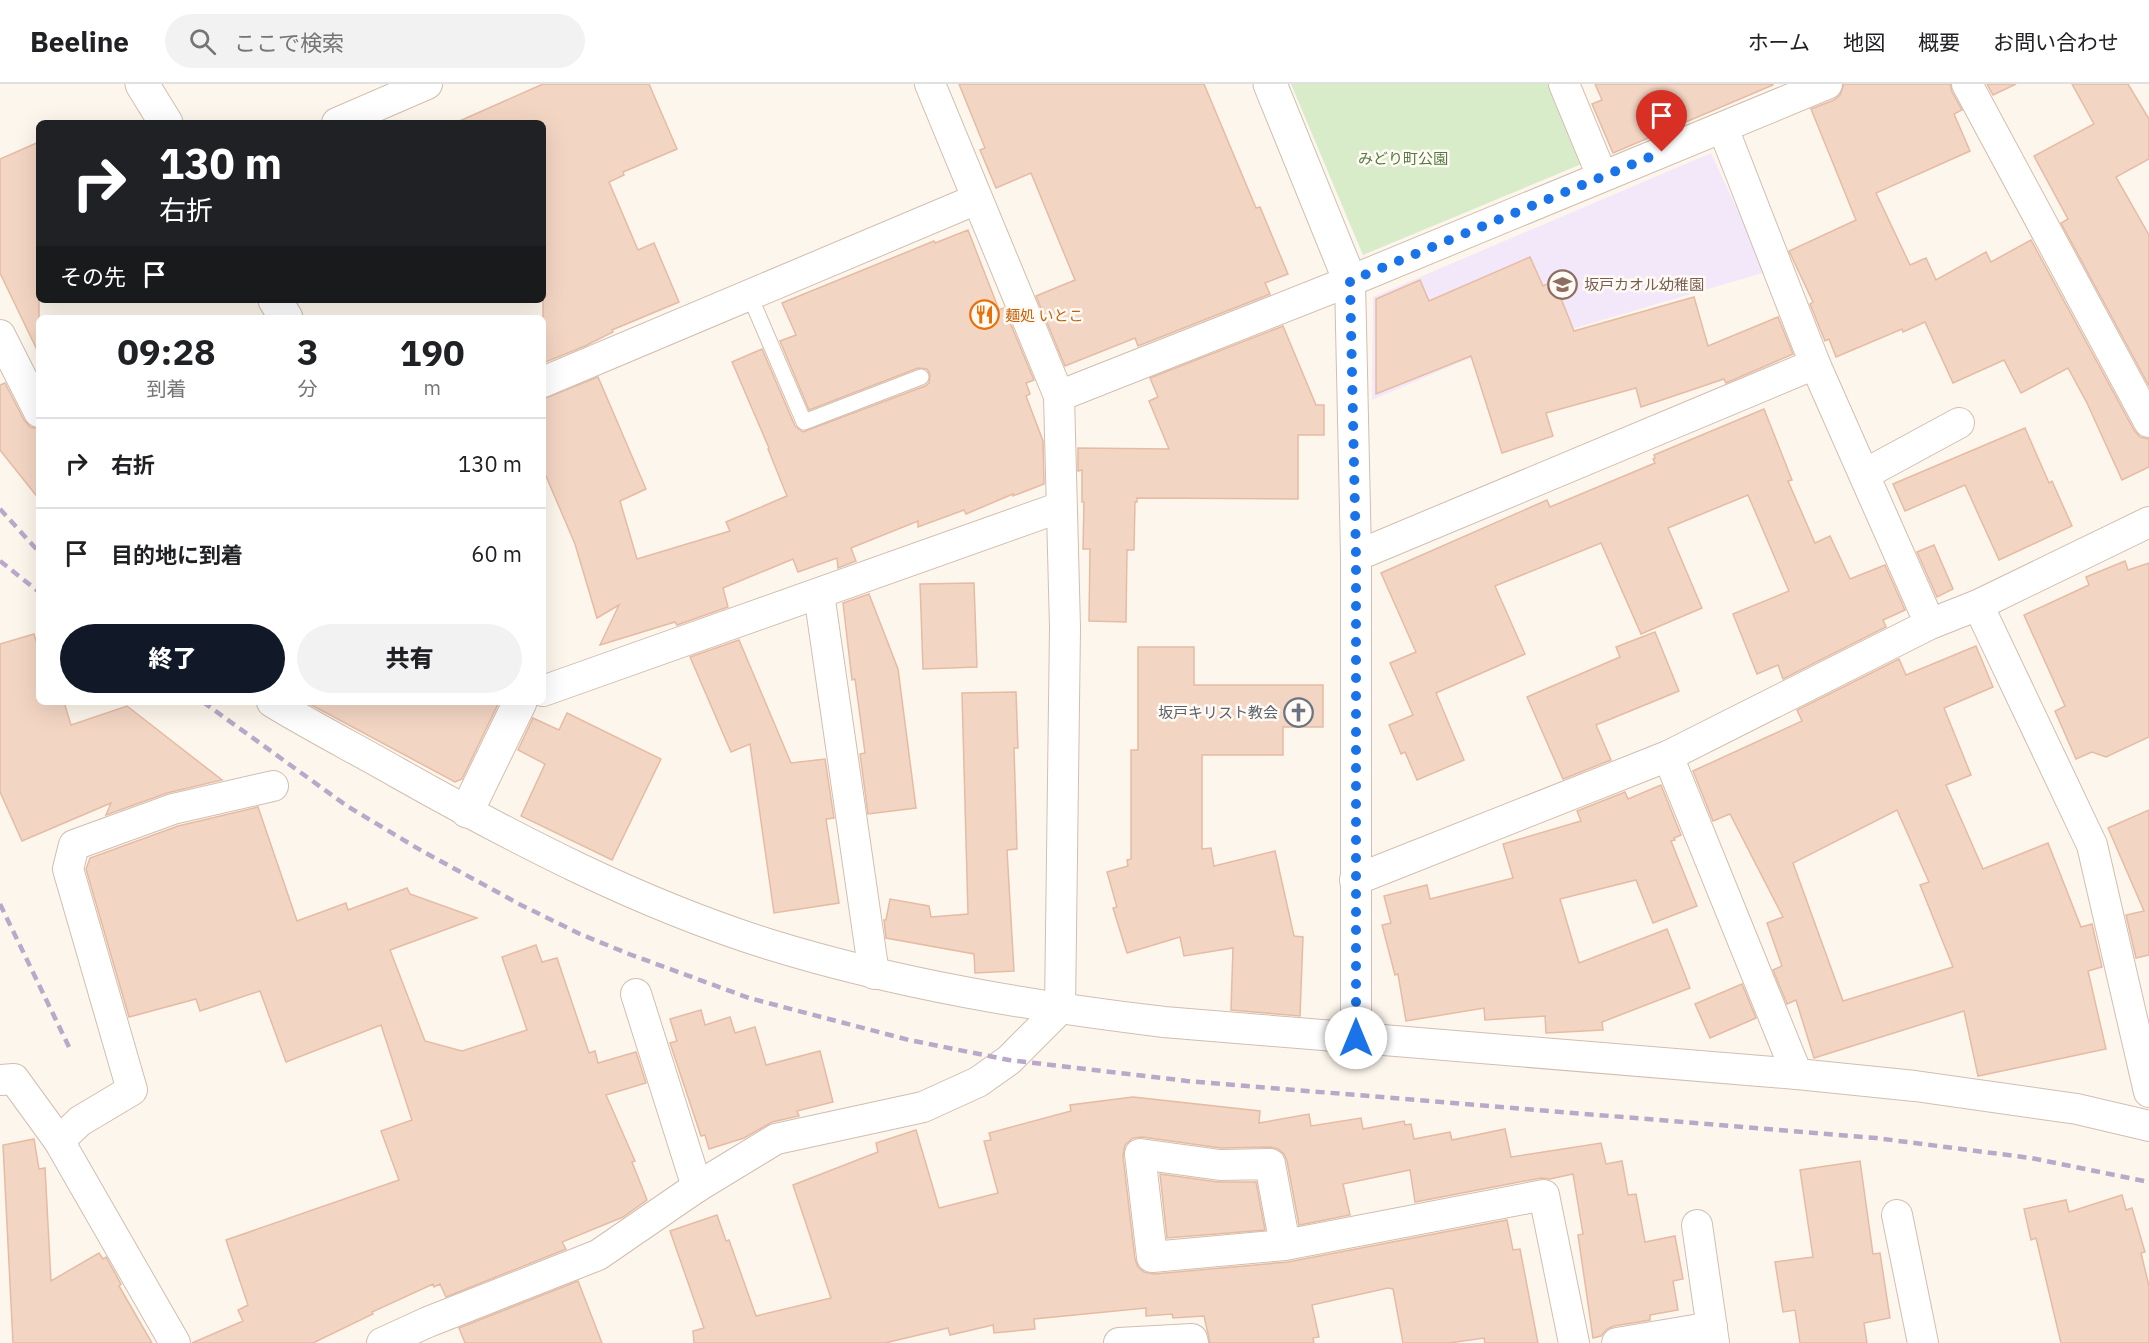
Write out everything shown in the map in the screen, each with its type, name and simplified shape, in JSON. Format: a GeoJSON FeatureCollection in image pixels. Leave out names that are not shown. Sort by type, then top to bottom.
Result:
{"type":"FeatureCollection","features":[{"type":"Feature","properties":{"kind":"street"},"geometry":{"type":"LineString","coordinates":[[142,84],[164,120]]}},
{"type":"Feature","properties":{"kind":"street"},"geometry":{"type":"LineString","coordinates":[[344,120],[427,84]]}},
{"type":"Feature","properties":{"kind":"street"},"geometry":{"type":"LineString","coordinates":[[382,1343],[428,1322],[598,1255],[697,1187],[776,1139],[923,1107],[978,1082],[1009,1060],[1060,1009],[1065,628],[1059,396],[930,84]]}},
{"type":"Feature","properties":{"kind":"street"},"geometry":{"type":"LineString","coordinates":[[1270,84],[1350,281],[1356,556],[1356,1038]]}},
{"type":"Feature","properties":{"kind":"street"},"geometry":{"type":"LineString","coordinates":[[1564,84],[1602,176]]}},
{"type":"Feature","properties":{"kind":"street"},"geometry":{"type":"LineString","coordinates":[[1059,396],[1350,281],[1827,84]]}},
{"type":"Feature","properties":{"kind":"street"},"geometry":{"type":"LineString","coordinates":[[1967,84],[2149,422]]}},
{"type":"Feature","properties":{"kind":"street"},"geometry":{"type":"LineString","coordinates":[[1723,128],[1815,364],[1930,624]]}},
{"type":"Feature","properties":{"kind":"street"},"geometry":{"type":"LineString","coordinates":[[546,381],[977,199]]}},
{"type":"Feature","properties":{"kind":"street"},"geometry":{"type":"LineString","coordinates":[[0,335],[36,406]]}},
{"type":"Feature","properties":{"kind":"street"},"geometry":{"type":"LineString","coordinates":[[1356,556],[1815,364]]}},
{"type":"Feature","properties":{"kind":"street"},"geometry":{"type":"LineString","coordinates":[[1865,474],[1959,423]]}},
{"type":"Feature","properties":{"kind":"street"},"geometry":{"type":"LineString","coordinates":[[546,690],[1061,507]]}},
{"type":"Feature","properties":{"kind":"street"},"geometry":{"type":"LineString","coordinates":[[1355,880],[1668,756],[1930,624],[1978,605],[2149,522]]}},
{"type":"Feature","properties":{"kind":"street"},"geometry":{"type":"LineString","coordinates":[[819,594],[873,974]]}},
{"type":"Feature","properties":{"kind":"street"},"geometry":{"type":"LineString","coordinates":[[1978,605],[2092,845],[2149,1092]]}},
{"type":"Feature","properties":{"kind":"street"},"geometry":{"type":"LineString","coordinates":[[277,705],[467,811],[577,868],[654,903],[768,944],[873,974],[1060,1009],[1164,1022],[1797,1074],[1981,1095],[2077,1110],[2149,1126]]}},
{"type":"Feature","properties":{"kind":"street"},"geometry":{"type":"LineString","coordinates":[[467,811],[519,705]]}},
{"type":"Feature","properties":{"kind":"street"},"geometry":{"type":"LineString","coordinates":[[1668,756],[1797,1074]]}},
{"type":"Feature","properties":{"kind":"street"},"geometry":{"type":"LineString","coordinates":[[59,1141],[80,1121],[132,1090],[68,869],[74,845],[173,809],[273,786]]}},
{"type":"Feature","properties":{"kind":"street"},"geometry":{"type":"LineString","coordinates":[[636,994],[697,1187]]}},
{"type":"Feature","properties":{"kind":"street"},"geometry":{"type":"LineString","coordinates":[[0,1080],[14,1079],[59,1141],[175,1343]]}},
{"type":"Feature","properties":{"kind":"street"},"geometry":{"type":"LineString","coordinates":[[1285,1245],[1270,1164],[1220,1165],[1140,1154],[1152,1257],[1285,1245],[1544,1195],[1575,1343]]}},
{"type":"Feature","properties":{"kind":"street"},"geometry":{"type":"LineString","coordinates":[[1897,1215],[1923,1343]]}},
{"type":"Feature","properties":{"kind":"street"},"geometry":{"type":"LineString","coordinates":[[1617,1343],[1713,1335],[1697,1225]]}},
{"type":"Feature","properties":{"kind":"street"},"geometry":{"type":"LineString","coordinates":[[1119,1343],[1192,1339],[1193,1343]]}},
{"type":"Feature","properties":{"kind":"lane"},"geometry":{"type":"LineString","coordinates":[[749,294],[804,423],[921,376]]}},
{"type":"Feature","properties":{"kind":"shaded area","name":"坂戸カオル幼稚園"},"geometry":{"type":"Polygon","coordinates":[[[1711,153],[1766,272],[1463,361],[1372,400],[1373,297],[1711,153]]]}},
{"type":"Feature","properties":{"kind":"green space","name":"みどり町公園"},"geometry":{"type":"Polygon","coordinates":[[[1291,84],[1551,84],[1584,163],[1363,255],[1291,84]]]}},
{"type":"Feature","properties":{"kind":"building"},"geometry":{"type":"Polygon","coordinates":[[[543,84],[649,84],[677,149],[623,172],[624,175],[609,182],[638,250],[654,243],[679,302],[612,330],[613,332],[585,346],[546,362],[546,315],[543,315],[543,303],[546,303],[546,120],[462,120],[543,84]]]}},
{"type":"Feature","properties":{"kind":"building"},"geometry":{"type":"Polygon","coordinates":[[[959,84],[1204,84],[1256,208],[1260,207],[1288,274],[1265,283],[1270,294],[1138,346],[1135,338],[1065,366],[1036,296],[1075,280],[1031,173],[996,188],[980,150],[985,148],[959,84]]]}},
{"type":"Feature","properties":{"kind":"building"},"geometry":{"type":"Polygon","coordinates":[[[1595,84],[1773,85],[1613,153],[1592,104],[1602,100],[1595,84]]]}},
{"type":"Feature","properties":{"kind":"building"},"geometry":{"type":"Polygon","coordinates":[[[1844,84],[1950,84],[1962,110],[1954,114],[1970,151],[1876,193],[1910,265],[1926,258],[1936,280],[1986,252],[1991,262],[2031,240],[2134,430],[2140,437],[2149,439],[2149,467],[2122,480],[2087,403],[2068,368],[2021,393],[2004,360],[1953,383],[1925,322],[1903,332],[1902,329],[1836,357],[1829,339],[1825,341],[1810,304],[1813,302],[1789,251],[1856,220],[1811,109],[1834,100],[1840,95],[1844,84]]]}},
{"type":"Feature","properties":{"kind":"building"},"geometry":{"type":"Polygon","coordinates":[[[1987,84],[2016,84],[1993,95],[1987,84]]]}},
{"type":"Feature","properties":{"kind":"building"},"geometry":{"type":"Polygon","coordinates":[[[2072,84],[2128,84],[2149,119],[2149,159],[2116,177],[2149,235],[2149,386],[2061,223],[2068,219],[2034,156],[2094,124],[2072,84]]]}},
{"type":"Feature","properties":{"kind":"building"},"geometry":{"type":"Polygon","coordinates":[[[36,143],[36,303],[39,303],[39,315],[36,315],[36,348],[0,273],[0,159],[36,143]]]}},
{"type":"Feature","properties":{"kind":"building"},"geometry":{"type":"Polygon","coordinates":[[[968,230],[999,310],[1004,308],[1034,380],[1026,383],[1030,394],[1026,396],[1043,441],[1044,484],[966,514],[964,510],[918,527],[918,521],[851,548],[856,561],[838,568],[837,558],[798,572],[793,559],[723,588],[728,607],[677,625],[675,622],[600,645],[619,605],[597,618],[575,544],[546,476],[546,398],[598,377],[646,489],[620,501],[637,559],[730,531],[726,522],[787,496],[732,362],[762,349],[795,426],[803,432],[925,386],[929,383],[930,374],[927,369],[918,368],[809,410],[780,341],[796,335],[782,303],[934,241],[935,243],[968,230]]]}},
{"type":"Feature","properties":{"kind":"building"},"geometry":{"type":"Polygon","coordinates":[[[1530,257],[1543,286],[1554,281],[1574,331],[1694,297],[1708,346],[1778,317],[1793,354],[1726,383],[1724,379],[1641,407],[1636,388],[1546,413],[1553,436],[1502,453],[1471,356],[1376,394],[1376,299],[1420,280],[1429,301],[1530,257]]]}},
{"type":"Feature","properties":{"kind":"building"},"geometry":{"type":"Polygon","coordinates":[[[1283,326],[1316,405],[1324,405],[1324,435],[1298,435],[1298,499],[1137,498],[1134,550],[1127,550],[1126,622],[1089,621],[1090,549],[1083,549],[1084,502],[1082,502],[1082,470],[1078,471],[1078,448],[1169,449],[1149,401],[1158,397],[1150,378],[1283,326]]]}},
{"type":"Feature","properties":{"kind":"building"},"geometry":{"type":"Polygon","coordinates":[[[5,383],[24,420],[30,427],[36,428],[36,495],[0,450],[0,385],[5,383]]]}},
{"type":"Feature","properties":{"kind":"building"},"geometry":{"type":"Polygon","coordinates":[[[1764,409],[1792,480],[1788,481],[1815,543],[1830,536],[1850,579],[1885,565],[1905,610],[1883,620],[1886,627],[1783,679],[1778,665],[1757,674],[1733,614],[1789,591],[1748,495],[1668,528],[1702,608],[1641,634],[1601,543],[1495,586],[1525,654],[1436,693],[1464,760],[1417,780],[1405,752],[1401,754],[1389,725],[1413,715],[1390,663],[1416,652],[1381,573],[1547,500],[1550,507],[1655,463],[1654,455],[1764,409]]]}},
{"type":"Feature","properties":{"kind":"building"},"geometry":{"type":"Polygon","coordinates":[[[2025,428],[2049,483],[2052,481],[2072,526],[1999,560],[1965,485],[1905,511],[1893,484],[2025,428]]]}},
{"type":"Feature","properties":{"kind":"building"},"geometry":{"type":"Polygon","coordinates":[[[1934,545],[1953,589],[1937,597],[1917,552],[1934,545]]]}},
{"type":"Feature","properties":{"kind":"building"},"geometry":{"type":"Polygon","coordinates":[[[2125,561],[2128,570],[2149,563],[2149,737],[2106,757],[2092,752],[2076,759],[2055,711],[2065,706],[2024,615],[2089,585],[2086,577],[2125,561]]]}},
{"type":"Feature","properties":{"kind":"building"},"geometry":{"type":"Polygon","coordinates":[[[974,583],[977,667],[923,669],[920,584],[974,583]]]}},
{"type":"Feature","properties":{"kind":"building"},"geometry":{"type":"Polygon","coordinates":[[[869,594],[898,669],[916,808],[868,814],[860,754],[865,753],[855,679],[852,680],[843,603],[869,594]]]}},
{"type":"Feature","properties":{"kind":"building"},"geometry":{"type":"Polygon","coordinates":[[[1655,632],[1679,691],[1596,725],[1611,760],[1563,779],[1527,697],[1620,657],[1616,647],[1655,632]]]}},
{"type":"Feature","properties":{"kind":"building"},"geometry":{"type":"Polygon","coordinates":[[[34,634],[36,705],[65,705],[71,725],[127,706],[222,780],[167,793],[106,815],[111,803],[22,841],[0,792],[0,644],[34,634]]]}},
{"type":"Feature","properties":{"kind":"building"},"geometry":{"type":"Polygon","coordinates":[[[739,640],[791,763],[825,759],[834,818],[826,819],[839,903],[774,913],[750,744],[731,752],[690,657],[739,640]]]}},
{"type":"Feature","properties":{"kind":"building"},"geometry":{"type":"Polygon","coordinates":[[[1976,646],[1993,687],[1944,708],[1971,775],[1946,785],[1983,869],[2048,843],[2081,927],[2092,924],[2102,967],[2088,971],[2106,1049],[1978,1076],[1964,1011],[1814,1058],[1796,1000],[1787,1004],[1773,970],[1782,966],[1767,923],[1783,917],[1730,814],[1713,821],[1693,771],[1802,721],[1797,710],[1899,659],[1906,675],[1976,646]],[[1897,810],[1793,863],[1843,1001],[1953,967],[1920,885],[1929,882],[1897,810]]]}},
{"type":"Feature","properties":{"kind":"building"},"geometry":{"type":"Polygon","coordinates":[[[1138,647],[1194,647],[1194,685],[1323,685],[1323,727],[1283,727],[1283,755],[1202,755],[1202,849],[1211,848],[1214,866],[1275,851],[1294,936],[1303,937],[1300,1016],[1231,1010],[1233,948],[1184,956],[1180,937],[1127,953],[1113,908],[1117,907],[1107,872],[1128,866],[1127,860],[1131,859],[1131,750],[1138,750],[1138,647]]]}},
{"type":"Feature","properties":{"kind":"building"},"geometry":{"type":"Polygon","coordinates":[[[1016,692],[1018,748],[1014,748],[1017,849],[1007,850],[1014,971],[975,973],[974,954],[886,938],[884,920],[886,920],[890,899],[929,906],[931,917],[968,914],[962,693],[1016,692]]]}},
{"type":"Feature","properties":{"kind":"building"},"geometry":{"type":"Polygon","coordinates":[[[312,705],[498,705],[462,779],[455,782],[312,705]]]}},
{"type":"Feature","properties":{"kind":"building"},"geometry":{"type":"Polygon","coordinates":[[[567,713],[661,759],[612,860],[521,816],[545,764],[518,750],[533,718],[559,730],[567,713]]]}},
{"type":"Feature","properties":{"kind":"building"},"geometry":{"type":"Polygon","coordinates":[[[1661,785],[1681,835],[1671,841],[1697,906],[1653,923],[1636,880],[1560,899],[1579,963],[1667,929],[1690,988],[1602,1022],[1603,1030],[1546,1033],[1545,1016],[1485,1020],[1484,1008],[1406,1021],[1398,974],[1395,975],[1382,925],[1391,923],[1384,896],[1427,885],[1430,899],[1513,878],[1503,844],[1581,821],[1577,811],[1625,792],[1628,799],[1661,785]]]}},
{"type":"Feature","properties":{"kind":"building"},"geometry":{"type":"Polygon","coordinates":[[[258,807],[297,921],[346,903],[348,910],[407,888],[410,894],[477,918],[390,950],[425,1041],[462,1051],[527,1030],[502,957],[536,945],[542,962],[557,958],[589,1053],[595,1051],[598,1063],[636,1052],[646,1083],[606,1095],[635,1161],[632,1162],[647,1200],[623,1217],[562,1242],[566,1249],[446,1297],[440,1284],[434,1287],[433,1284],[313,1343],[192,1343],[243,1321],[238,1310],[248,1305],[226,1240],[399,1180],[381,1131],[412,1120],[381,1025],[286,1062],[260,991],[200,1011],[196,999],[129,1017],[86,869],[90,858],[178,826],[258,807]]]}},
{"type":"Feature","properties":{"kind":"building"},"geometry":{"type":"Polygon","coordinates":[[[2149,810],[2149,955],[2136,958],[2126,915],[2144,911],[2108,828],[2149,810]]]}},
{"type":"Feature","properties":{"kind":"building"},"geometry":{"type":"Polygon","coordinates":[[[1742,984],[1756,1018],[1710,1038],[1695,1004],[1742,984]]]}},
{"type":"Feature","properties":{"kind":"building"},"geometry":{"type":"Polygon","coordinates":[[[701,1010],[705,1025],[730,1017],[735,1033],[755,1027],[766,1065],[820,1051],[833,1102],[797,1111],[799,1116],[772,1122],[744,1138],[709,1149],[705,1135],[701,1136],[670,1043],[677,1041],[670,1019],[701,1010]]]}},
{"type":"Feature","properties":{"kind":"building"},"geometry":{"type":"Polygon","coordinates":[[[1133,1097],[1260,1111],[1259,1123],[1309,1114],[1311,1126],[1361,1118],[1363,1129],[1404,1121],[1405,1125],[1411,1124],[1414,1139],[1450,1132],[1452,1140],[1505,1129],[1511,1157],[1601,1143],[1606,1164],[1622,1161],[1628,1195],[1636,1194],[1645,1242],[1675,1236],[1683,1279],[1673,1281],[1678,1310],[1650,1315],[1650,1320],[1614,1326],[1607,1329],[1601,1336],[1593,1338],[1578,1235],[1583,1234],[1573,1174],[1415,1202],[1410,1170],[1343,1184],[1350,1215],[1299,1225],[1287,1161],[1278,1149],[1270,1147],[1221,1148],[1142,1137],[1133,1138],[1125,1145],[1123,1156],[1135,1259],[1138,1267],[1144,1272],[1154,1274],[1288,1262],[1507,1220],[1513,1250],[1520,1249],[1538,1343],[1485,1343],[1484,1338],[1449,1343],[1403,1343],[1393,1289],[1388,1288],[1312,1305],[1319,1337],[1313,1338],[1314,1343],[1210,1343],[1204,1316],[1173,1318],[1172,1314],[1146,1316],[1146,1308],[1034,1319],[1035,1329],[994,1333],[993,1325],[950,1335],[948,1328],[885,1343],[694,1343],[693,1331],[704,1328],[670,1231],[717,1215],[726,1241],[729,1240],[756,1316],[831,1298],[793,1185],[878,1152],[876,1143],[916,1130],[939,1208],[998,1193],[984,1141],[991,1140],[989,1133],[1071,1111],[1070,1105],[1133,1097]]]}},
{"type":"Feature","properties":{"kind":"building"},"geometry":{"type":"Polygon","coordinates":[[[34,1139],[39,1169],[45,1168],[51,1281],[99,1253],[103,1259],[106,1257],[121,1284],[119,1286],[152,1343],[13,1343],[3,1145],[34,1139]]]}},
{"type":"Feature","properties":{"kind":"building"},"geometry":{"type":"Polygon","coordinates":[[[1860,1161],[1873,1254],[1880,1253],[1890,1318],[1864,1323],[1867,1343],[1800,1343],[1795,1310],[1783,1312],[1775,1262],[1813,1257],[1800,1170],[1860,1161]]]}},
{"type":"Feature","properties":{"kind":"building"},"geometry":{"type":"Polygon","coordinates":[[[1160,1174],[1218,1182],[1256,1182],[1265,1230],[1167,1238],[1160,1174]]]}},
{"type":"Feature","properties":{"kind":"building"},"geometry":{"type":"Polygon","coordinates":[[[2122,1195],[2126,1210],[2132,1208],[2145,1252],[2141,1253],[2149,1286],[2149,1343],[2061,1343],[2036,1238],[2031,1240],[2024,1209],[2066,1200],[2069,1212],[2122,1195]]]}},
{"type":"Feature","properties":{"kind":"building"},"geometry":{"type":"Polygon","coordinates":[[[578,1281],[602,1343],[465,1343],[459,1328],[578,1281]]]}},
{"type":"Feature","properties":{"kind":"railway"},"geometry":{"type":"LineString","coordinates":[[0,509],[36,549]]}},
{"type":"Feature","properties":{"kind":"railway"},"geometry":{"type":"LineString","coordinates":[[0,561],[36,590]]}},
{"type":"Feature","properties":{"kind":"railway"},"geometry":{"type":"LineString","coordinates":[[207,705],[347,806],[422,851],[580,934],[749,998],[909,1040],[1009,1060],[1187,1081],[1876,1138],[2031,1158],[2149,1182]]}},
{"type":"Feature","properties":{"kind":"railway"},"geometry":{"type":"LineString","coordinates":[[0,904],[69,1047]]}},
{"type":"Feature","properties":{"kind":"place","name":"坂戸カオル幼稚園"},"geometry":{"type":"Point","coordinates":[1563,284]}},
{"type":"Feature","properties":{"kind":"place","name":"麺処 いとこ"},"geometry":{"type":"Point","coordinates":[984,315]}},
{"type":"Feature","properties":{"kind":"place","name":"坂戸キリスト教会"},"geometry":{"type":"Point","coordinates":[1299,712]}},
{"type":"Feature","properties":{"kind":"route"},"geometry":{"type":"LineString","coordinates":[[1356,1038],[1356,556],[1350,281],[1662,152]]}}]}
